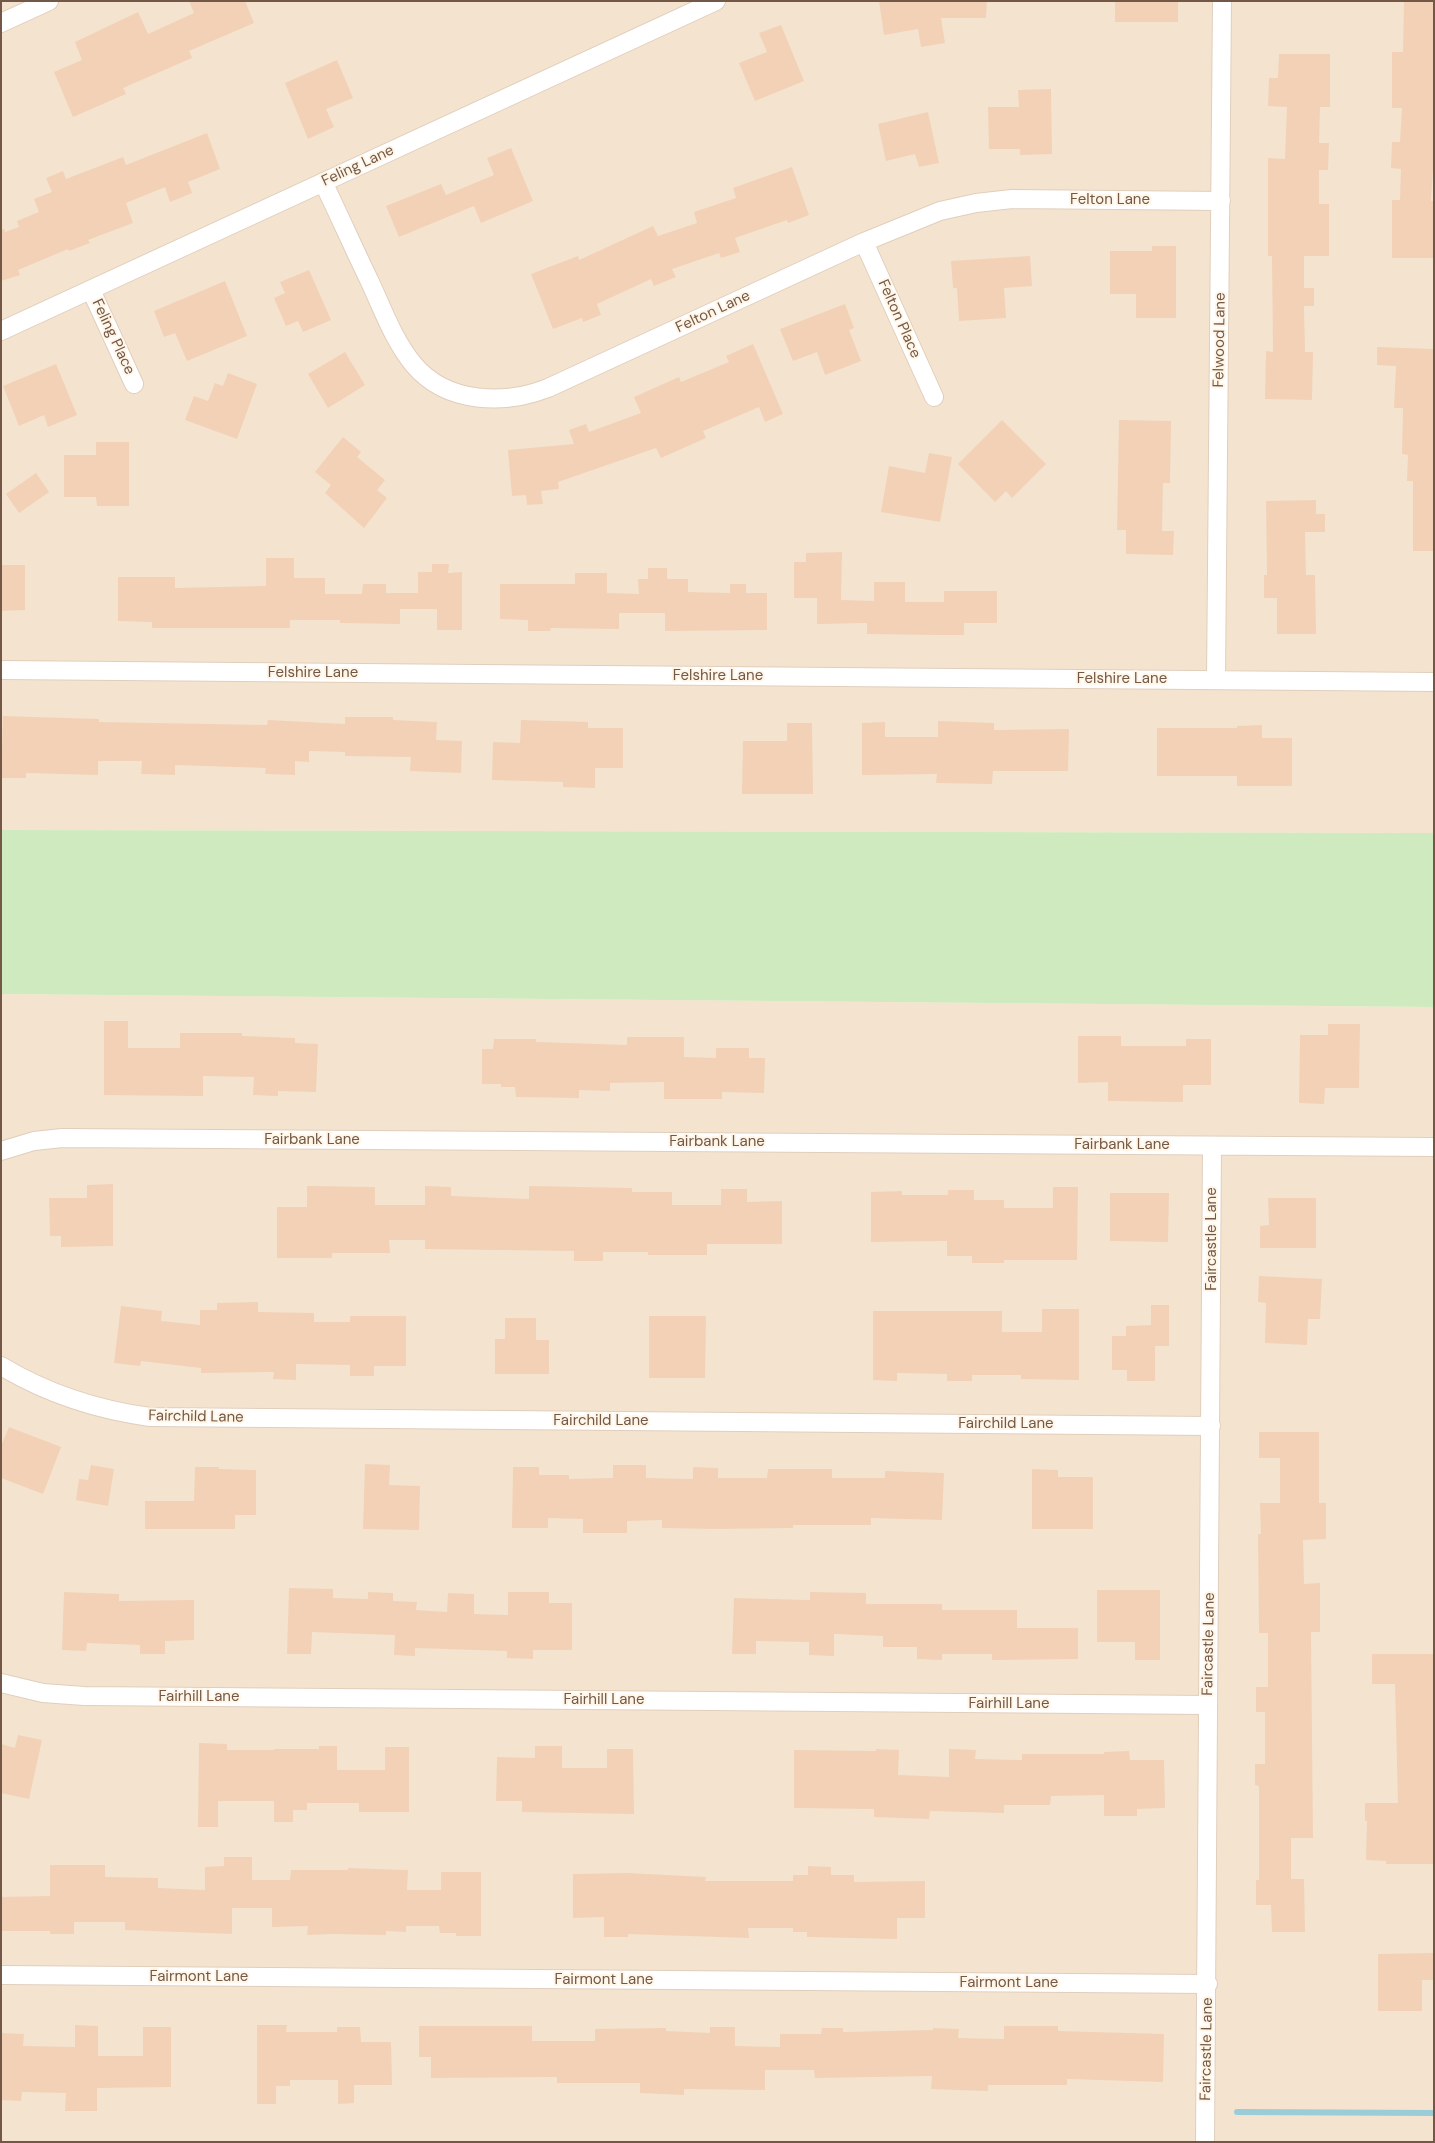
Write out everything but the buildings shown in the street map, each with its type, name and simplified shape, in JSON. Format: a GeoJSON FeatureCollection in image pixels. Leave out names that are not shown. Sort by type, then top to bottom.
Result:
{"type":"FeatureCollection","features":[{"type":"Feature","properties":{"kind":"street"},"geometry":{"type":"LineString","coordinates":[[1,24],[50,1]]}},
{"type":"Feature","properties":{"kind":"street","name":"Feling Lane"},"geometry":{"type":"LineString","coordinates":[[1,331],[716,1]]}},
{"type":"Feature","properties":{"kind":"street","name":"Felwood Lane"},"geometry":{"type":"LineString","coordinates":[[1216,680],[1222,1]]}},
{"type":"Feature","properties":{"kind":"street","name":"Felton Lane"},"geometry":{"type":"LineString","coordinates":[[323,182],[388,322],[406,355],[416,367],[437,384],[460,394],[486,398],[520,397],[548,388],[864,242],[940,211],[993,200],[1221,201]]}},
{"type":"Feature","properties":{"kind":"street","name":"Felton Place"},"geometry":{"type":"LineString","coordinates":[[864,242],[934,396]]}},
{"type":"Feature","properties":{"kind":"street","name":"Feling Place"},"geometry":{"type":"LineString","coordinates":[[91,290],[134,384]]}},
{"type":"Feature","properties":{"kind":"street","name":"Felshire Lane"},"geometry":{"type":"LineString","coordinates":[[1,670],[1434,682]]}},
{"type":"Feature","properties":{"kind":"street","name":"Fairbank Lane"},"geometry":{"type":"LineString","coordinates":[[1,1151],[34,1141],[62,1138],[1434,1147]]}},
{"type":"Feature","properties":{"kind":"street","name":"Faircastle Lane"},"geometry":{"type":"LineString","coordinates":[[1206,2142],[1212,1146]]}},
{"type":"Feature","properties":{"kind":"street","name":"Fairchild Lane"},"geometry":{"type":"LineString","coordinates":[[1,1366],[76,1400],[112,1411],[150,1417],[1211,1426]]}},
{"type":"Feature","properties":{"kind":"street","name":"Fairhill Lane"},"geometry":{"type":"LineString","coordinates":[[1,1683],[43,1693],[84,1696],[1208,1705]]}},
{"type":"Feature","properties":{"kind":"street","name":"Fairmont Lane"},"geometry":{"type":"LineString","coordinates":[[1,1975],[1208,1984]]}},
{"type":"Feature","properties":{"kind":"shaded area"},"geometry":{"type":"Polygon","coordinates":[[[1,1],[1434,1],[1434,833],[1,830],[1,1]]]}},
{"type":"Feature","properties":{"kind":"shaded area"},"geometry":{"type":"Polygon","coordinates":[[[1,994],[1434,1007],[1434,2142],[1,2142],[1,994]]]}},
{"type":"Feature","properties":{"kind":"green space"},"geometry":{"type":"Polygon","coordinates":[[[1,830],[1434,833],[1434,1007],[1,994],[1,830]]]}},
{"type":"Feature","properties":{"kind":"waterway"},"geometry":{"type":"LineString","coordinates":[[1237,2112],[1434,2113]]}}]}
